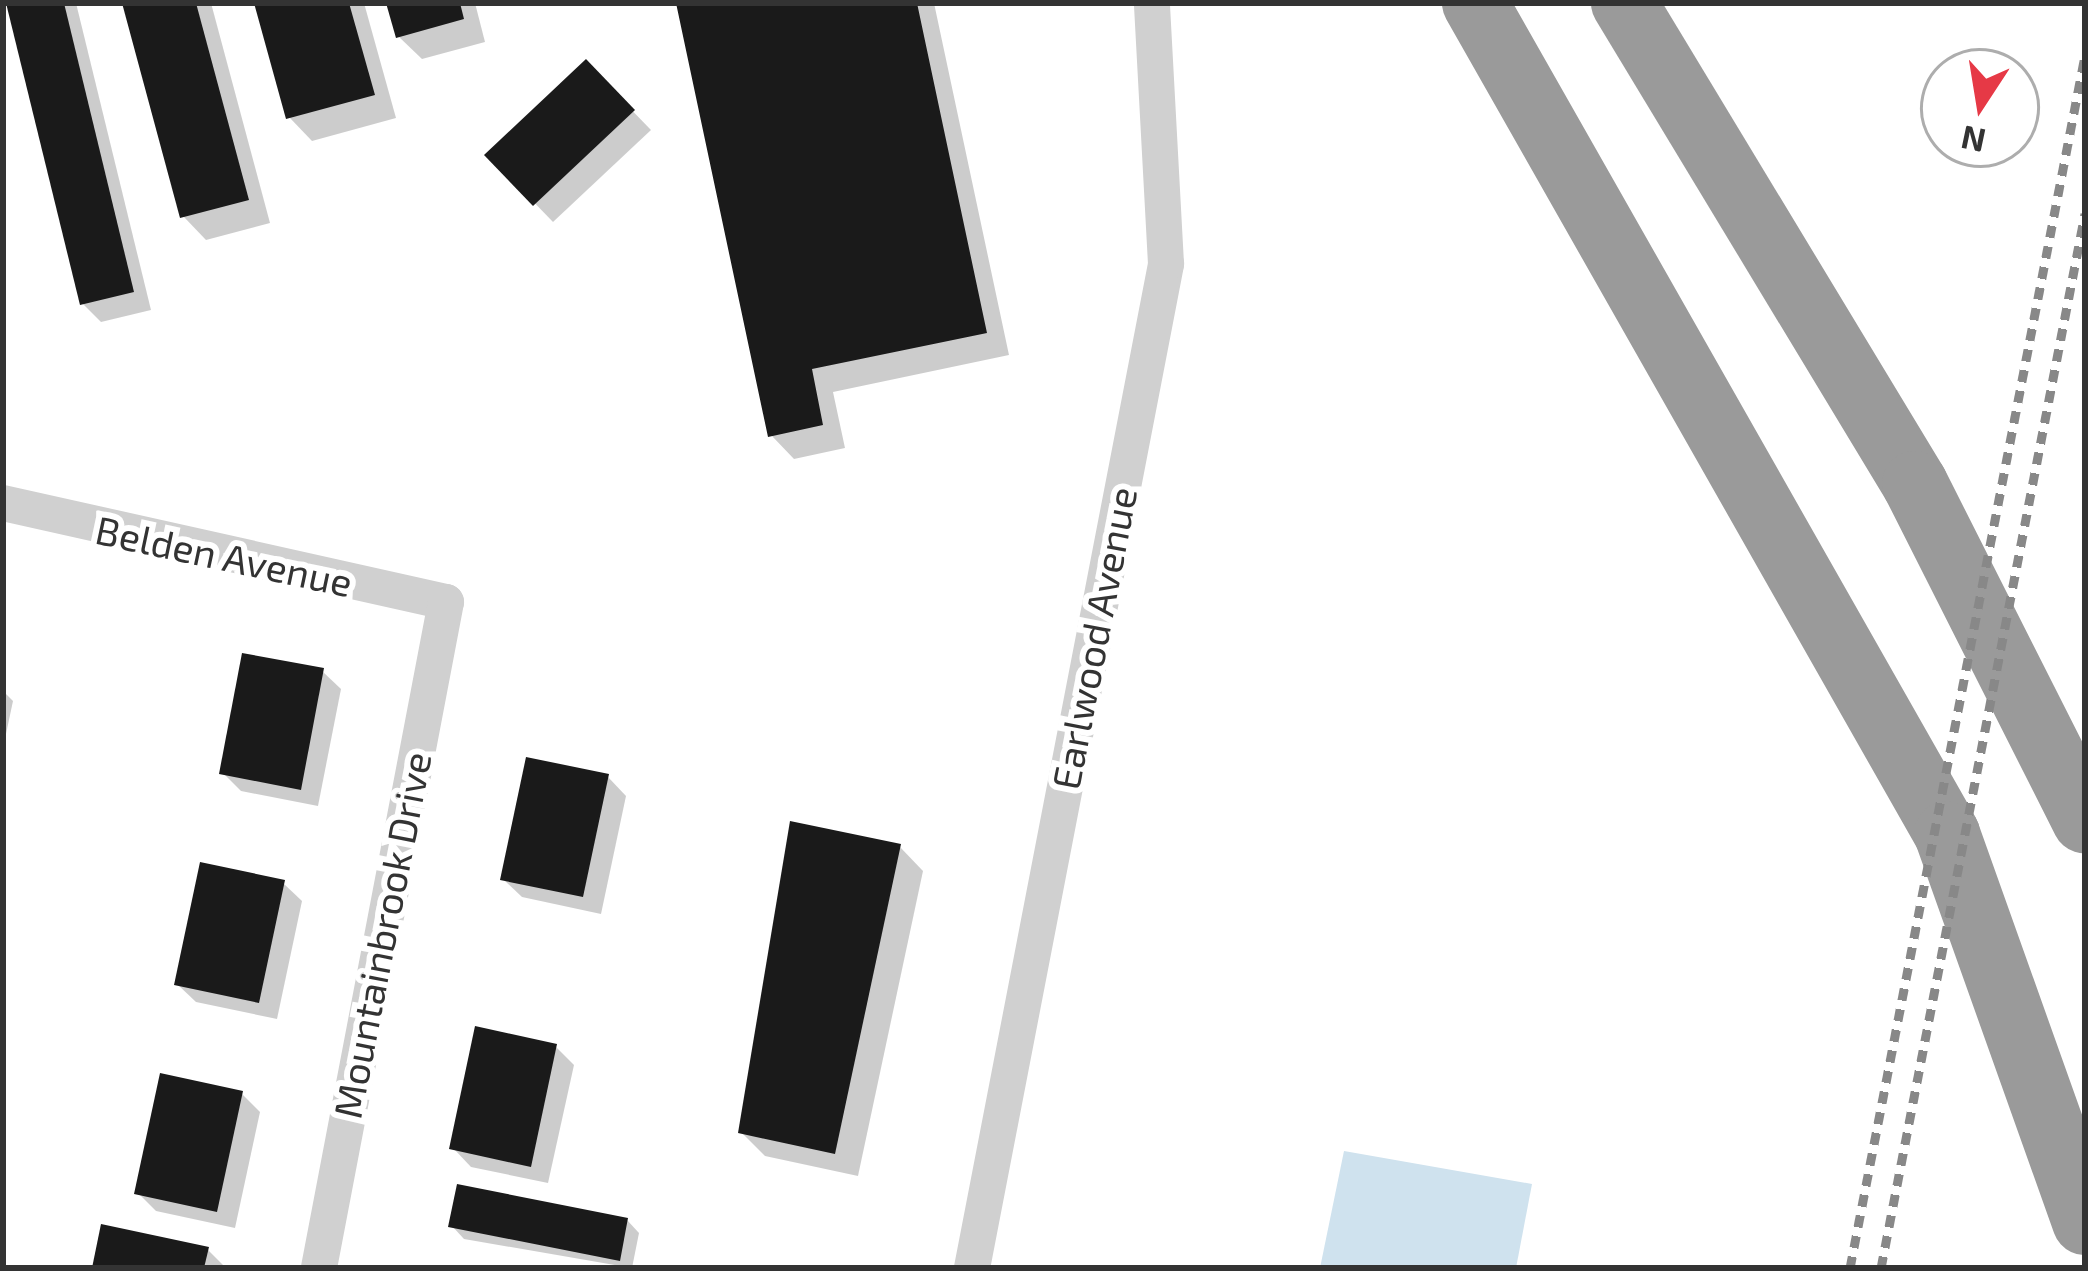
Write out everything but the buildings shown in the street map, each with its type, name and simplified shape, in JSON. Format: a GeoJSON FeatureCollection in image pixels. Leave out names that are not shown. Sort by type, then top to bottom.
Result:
{"type":"FeatureCollection","features":[{"type":"Feature","properties":{"kind":"highway"},"geometry":{"type":"LineString","coordinates":[[1475,3],[1947,834],[2085,1222]]}},
{"type":"Feature","properties":{"kind":"highway"},"geometry":{"type":"LineString","coordinates":[[1624,3],[1915,484],[2085,820]]}},
{"type":"Feature","properties":{"kind":"street","name":"Earlwood Avenue"},"geometry":{"type":"LineString","coordinates":[[972,1268],[1166,264],[1152,3]]}},
{"type":"Feature","properties":{"kind":"street","name":"Belden Avenue"},"geometry":{"type":"LineString","coordinates":[[3,503],[446,602]]}},
{"type":"Feature","properties":{"kind":"street","name":"Mountainbrook Drive"},"geometry":{"type":"LineString","coordinates":[[319,1268],[446,602]]}},
{"type":"Feature","properties":{"kind":"water"},"geometry":{"type":"Polygon","coordinates":[[[1344,1151],[1532,1184],[1516,1268],[1320,1268],[1344,1151]]]}},
{"type":"Feature","properties":{"kind":"railway"},"geometry":{"type":"LineString","coordinates":[[1850,1268],[2085,56]]}},
{"type":"Feature","properties":{"kind":"railway"},"geometry":{"type":"LineString","coordinates":[[1881,1268],[2085,214]]}}]}
